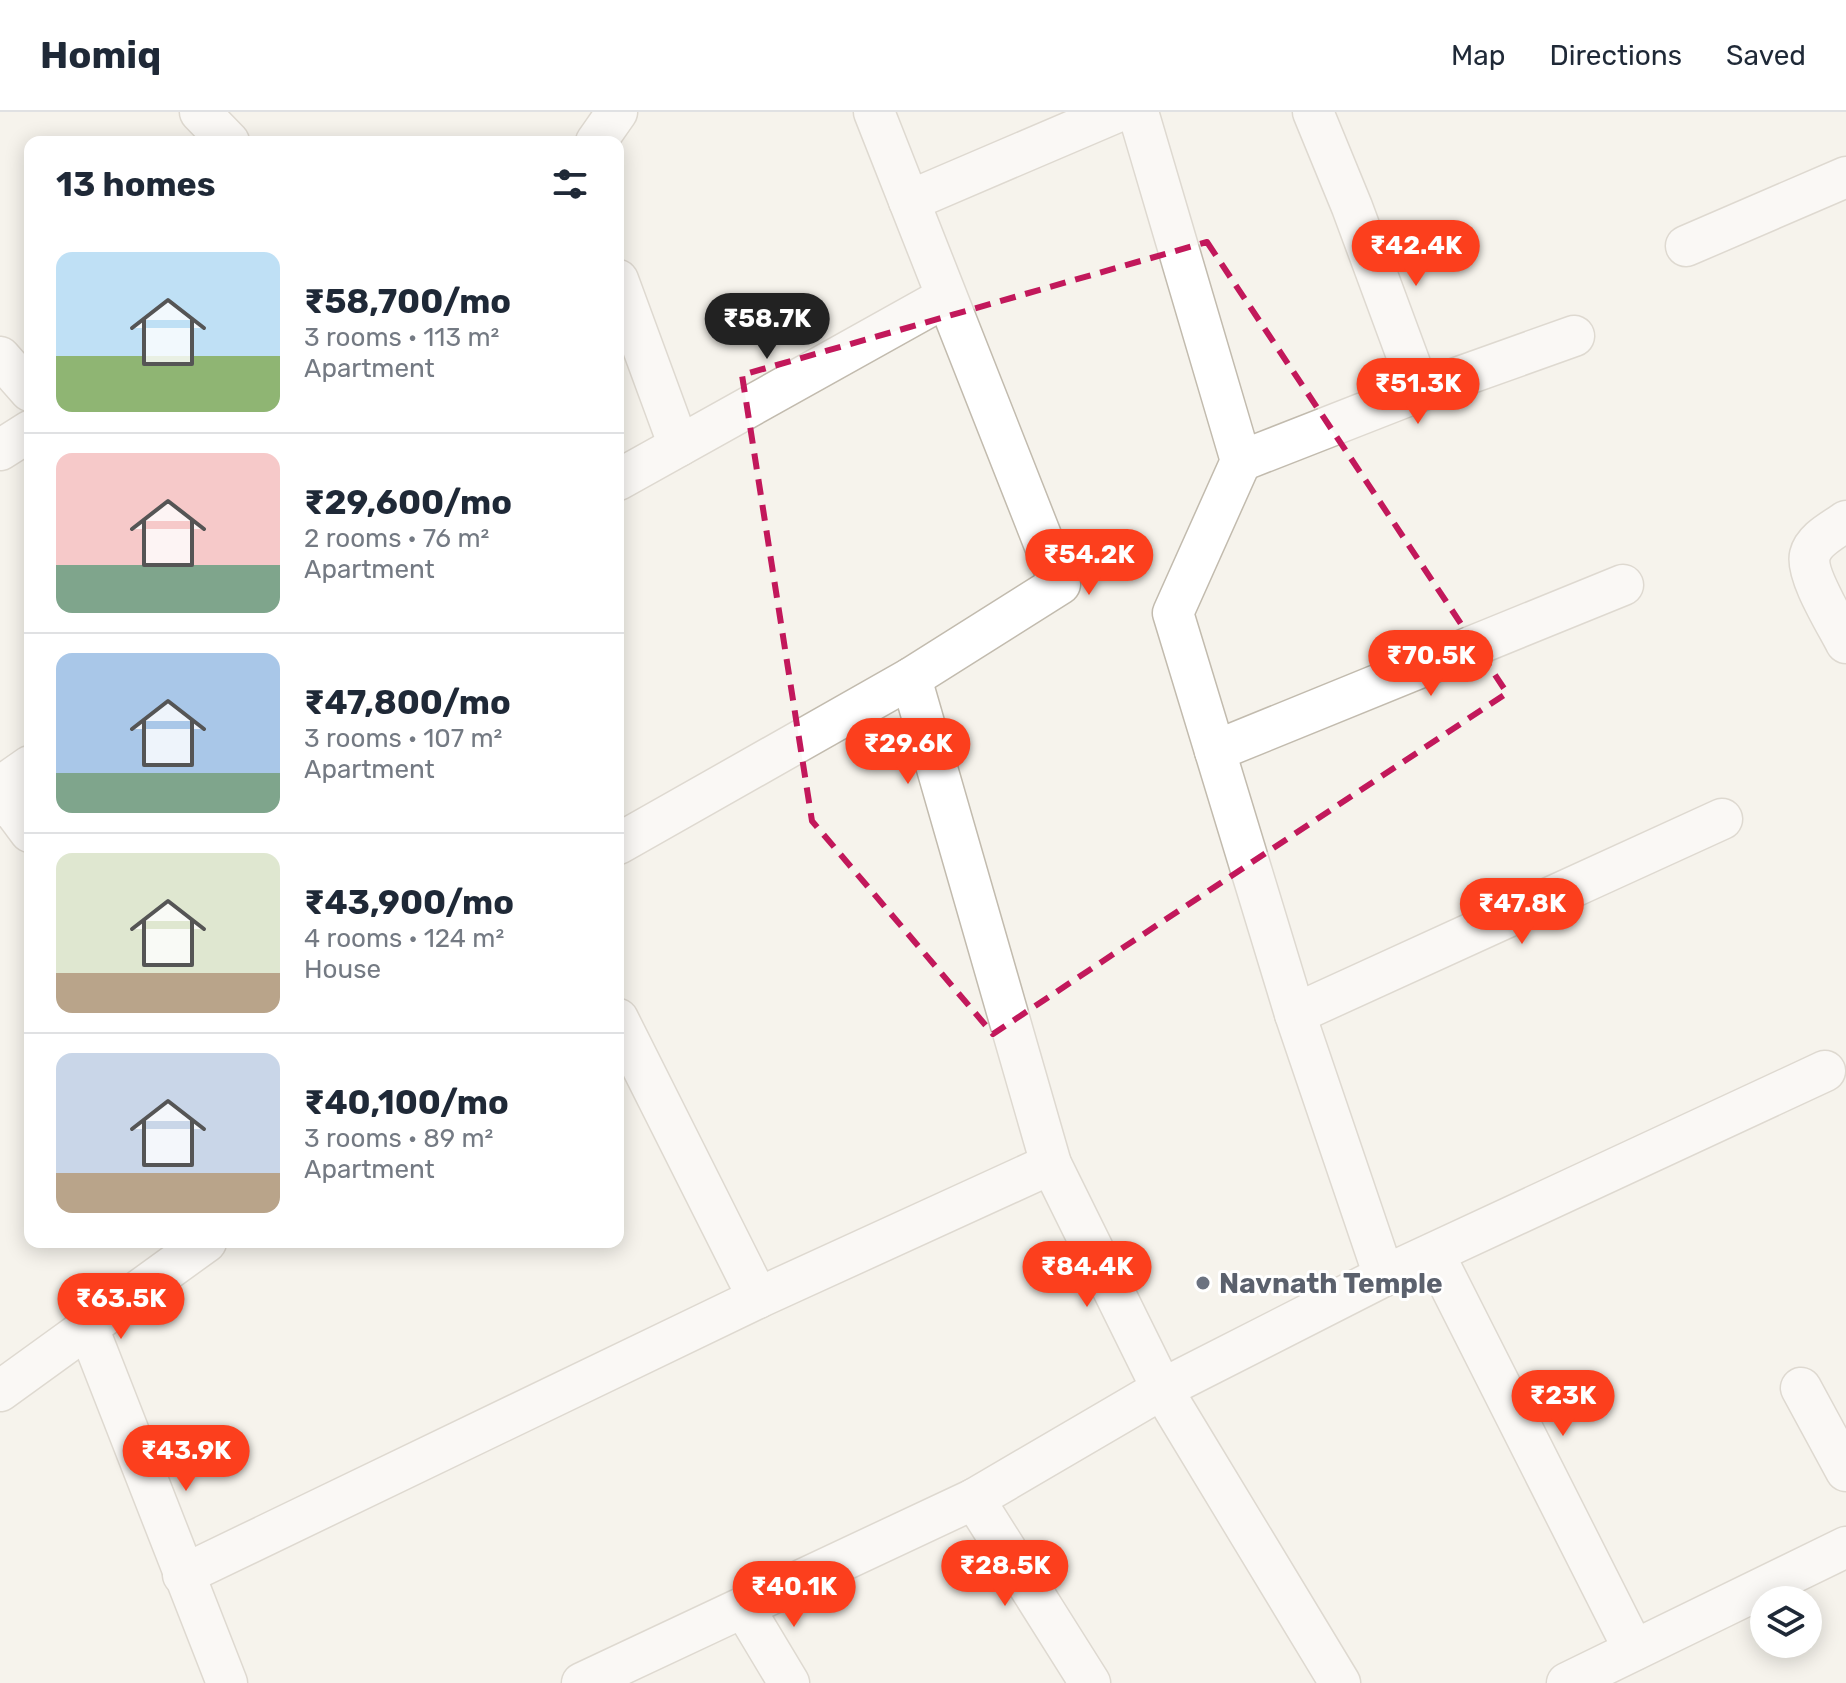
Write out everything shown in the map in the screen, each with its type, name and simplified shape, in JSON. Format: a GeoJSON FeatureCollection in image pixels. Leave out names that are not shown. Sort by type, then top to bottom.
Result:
{"type":"FeatureCollection","features":[{"type":"Feature","properties":{"kind":"street"},"geometry":{"type":"LineString","coordinates":[[200,112],[223,136]]}},
{"type":"Feature","properties":{"kind":"street"},"geometry":{"type":"LineString","coordinates":[[600,136],[617,112]]}},
{"type":"Feature","properties":{"kind":"street"},"geometry":{"type":"LineString","coordinates":[[624,841],[911,678],[1060,584],[874,112]]}},
{"type":"Feature","properties":{"kind":"street"},"geometry":{"type":"LineString","coordinates":[[909,201],[1117,112]]}},
{"type":"Feature","properties":{"kind":"street"},"geometry":{"type":"LineString","coordinates":[[1138,112],[1241,461],[1173,613],[1295,1014],[1384,1276]]}},
{"type":"Feature","properties":{"kind":"street"},"geometry":{"type":"LineString","coordinates":[[1313,112],[1420,391]]}},
{"type":"Feature","properties":{"kind":"street"},"geometry":{"type":"LineString","coordinates":[[1686,246],[1846,177]]}},
{"type":"Feature","properties":{"kind":"street"},"geometry":{"type":"LineString","coordinates":[[624,296],[679,446]]}},
{"type":"Feature","properties":{"kind":"street"},"geometry":{"type":"LineString","coordinates":[[624,477],[946,297]]}},
{"type":"Feature","properties":{"kind":"street"},"geometry":{"type":"LineString","coordinates":[[1241,461],[1420,391],[1574,336]]}},
{"type":"Feature","properties":{"kind":"street"},"geometry":{"type":"LineString","coordinates":[[0,357],[24,384]]}},
{"type":"Feature","properties":{"kind":"street"},"geometry":{"type":"LineString","coordinates":[[0,450],[24,435]]}},
{"type":"Feature","properties":{"kind":"street"},"geometry":{"type":"LineString","coordinates":[[1846,521],[1818,540],[1810,556],[1811,570],[1846,643]]}},
{"type":"Feature","properties":{"kind":"street"},"geometry":{"type":"LineString","coordinates":[[1215,751],[1623,585]]}},
{"type":"Feature","properties":{"kind":"street"},"geometry":{"type":"LineString","coordinates":[[911,678],[1051,1164],[1162,1389],[1340,1683]]}},
{"type":"Feature","properties":{"kind":"street"},"geometry":{"type":"LineString","coordinates":[[24,771],[0,789],[24,823]]}},
{"type":"Feature","properties":{"kind":"street"},"geometry":{"type":"LineString","coordinates":[[1295,1014],[1722,819]]}},
{"type":"Feature","properties":{"kind":"street"},"geometry":{"type":"LineString","coordinates":[[624,1033],[758,1298]]}},
{"type":"Feature","properties":{"kind":"street"},"geometry":{"type":"LineString","coordinates":[[582,1683],[974,1499],[1162,1389],[1384,1276],[1825,1071]]}},
{"type":"Feature","properties":{"kind":"street"},"geometry":{"type":"LineString","coordinates":[[183,1575],[758,1298],[1051,1164]]}},
{"type":"Feature","properties":{"kind":"street"},"geometry":{"type":"LineString","coordinates":[[0,1391],[87,1325],[197,1248]]}},
{"type":"Feature","properties":{"kind":"street"},"geometry":{"type":"LineString","coordinates":[[1434,1254],[1634,1650]]}},
{"type":"Feature","properties":{"kind":"street"},"geometry":{"type":"LineString","coordinates":[[87,1325],[227,1683]]}},
{"type":"Feature","properties":{"kind":"street"},"geometry":{"type":"LineString","coordinates":[[1801,1388],[1846,1471]]}},
{"type":"Feature","properties":{"kind":"street"},"geometry":{"type":"LineString","coordinates":[[974,1499],[1090,1683]]}},
{"type":"Feature","properties":{"kind":"street"},"geometry":{"type":"LineString","coordinates":[[1567,1683],[1846,1547]]}},
{"type":"Feature","properties":{"kind":"street"},"geometry":{"type":"LineString","coordinates":[[744,1608],[789,1683]]}},
{"type":"Feature","properties":{"kind":"highlighted area"},"geometry":{"type":"Polygon","coordinates":[[[1207,242],[1507,693],[993,1034],[812,821],[742,375],[1207,242]]]}},
{"type":"Feature","properties":{"kind":"place","name":"Navnath Temple"},"geometry":{"type":"Point","coordinates":[1203,1283]}}]}
